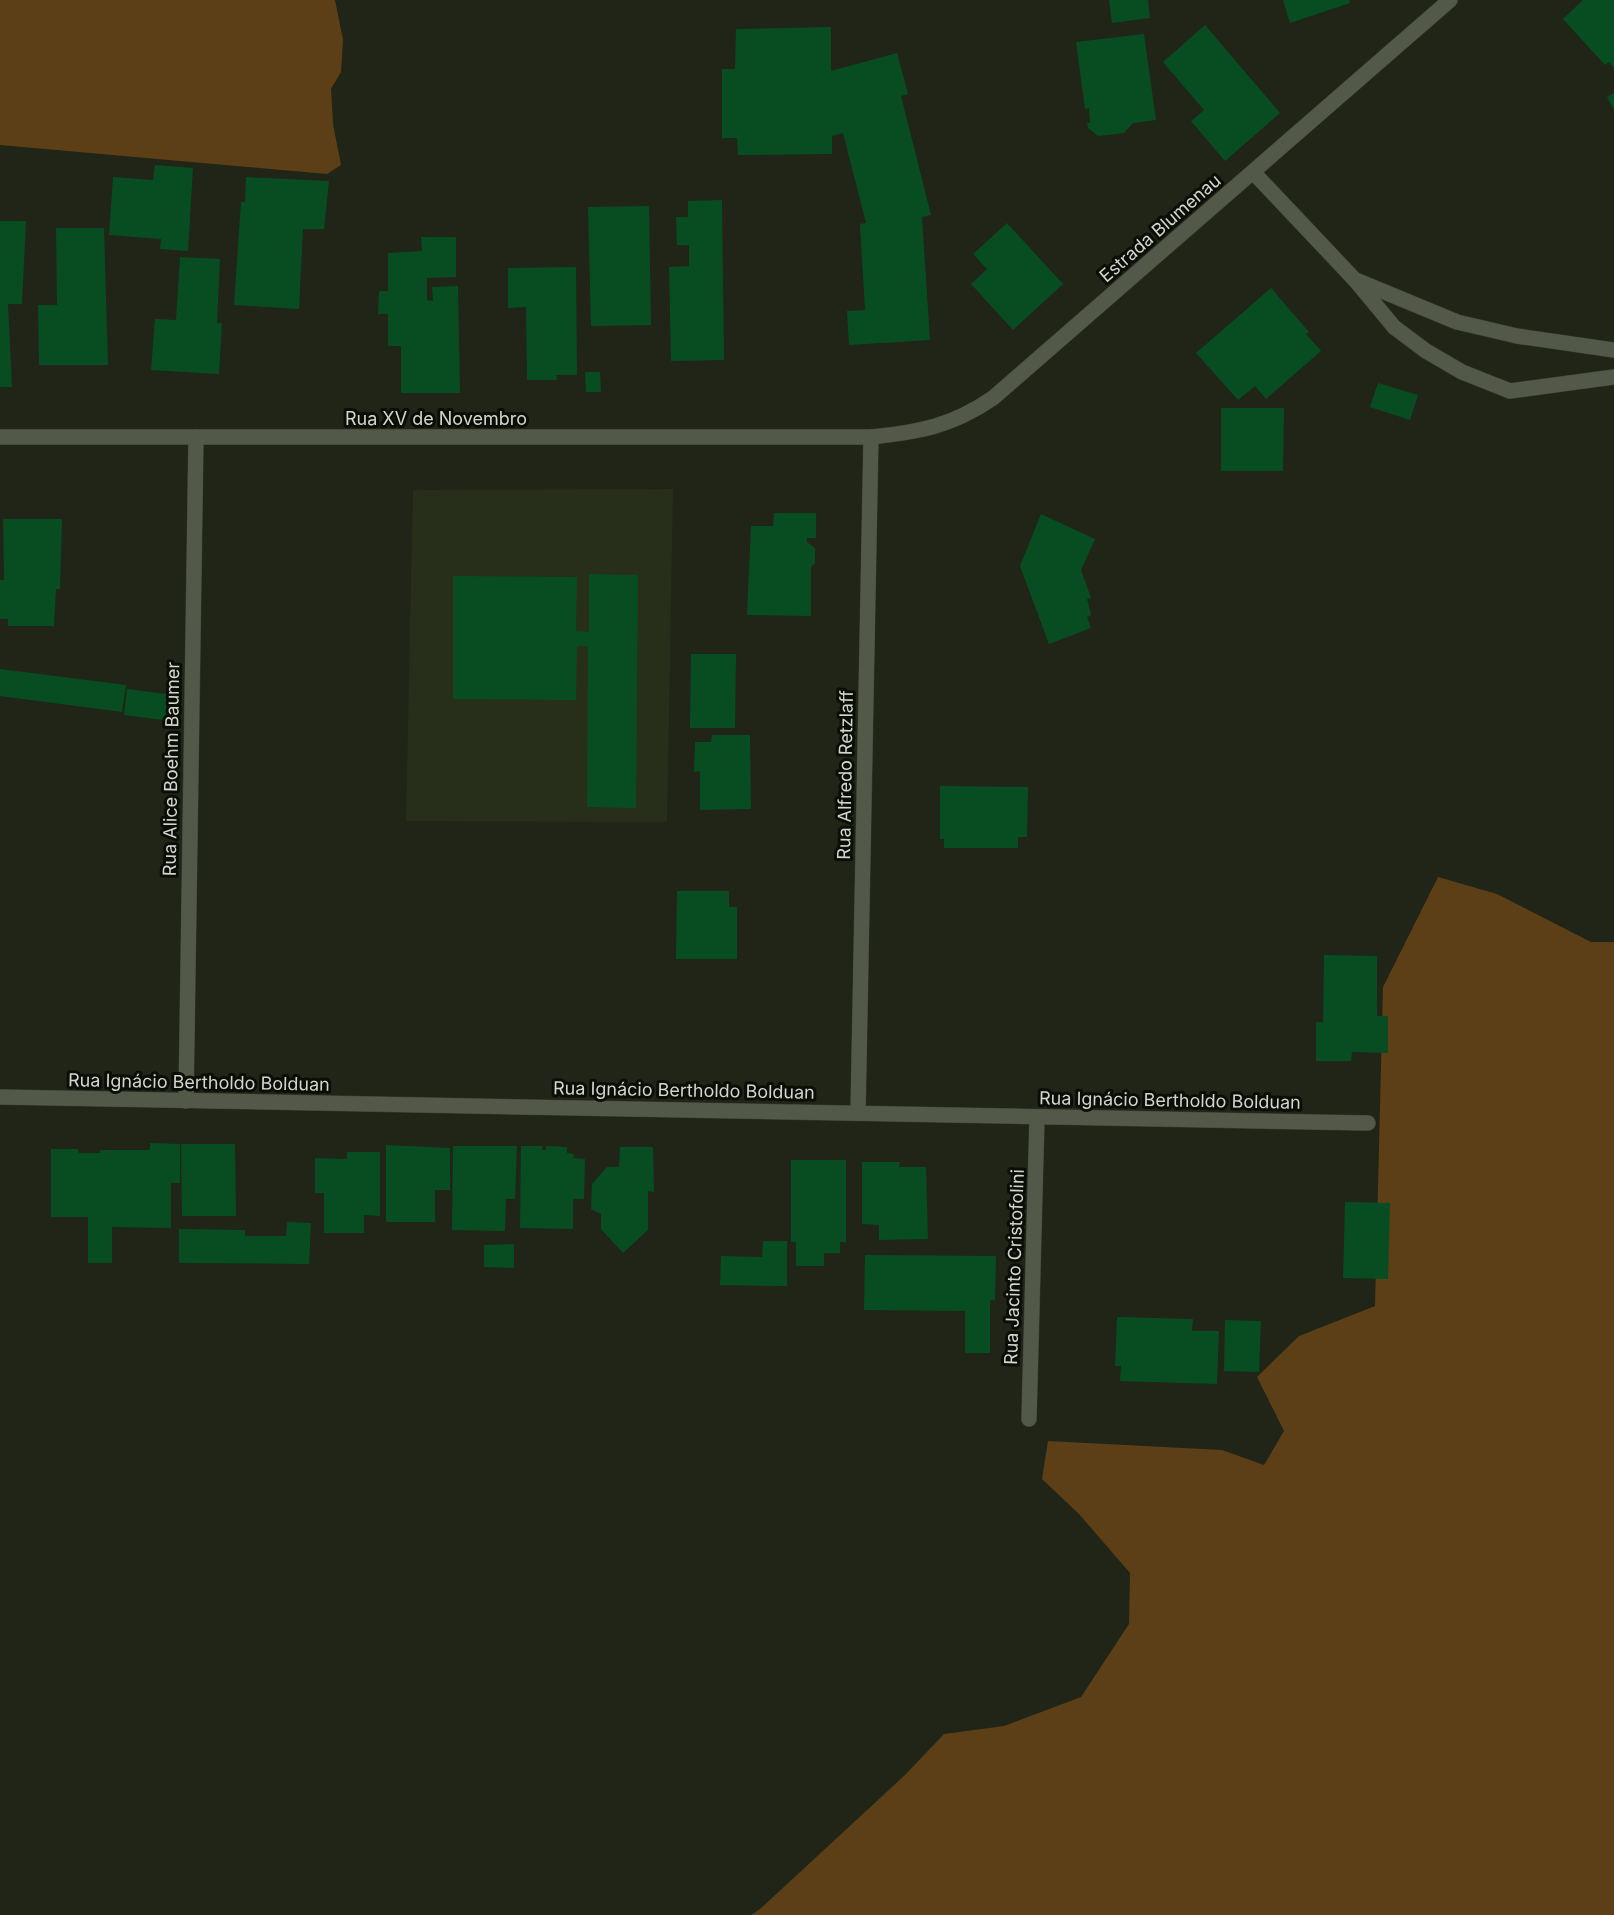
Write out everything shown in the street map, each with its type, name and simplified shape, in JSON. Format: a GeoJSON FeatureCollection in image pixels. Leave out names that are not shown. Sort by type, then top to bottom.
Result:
{"type":"FeatureCollection","features":[{"type":"Feature","properties":{"kind":"street","name":"Estrada Blumenau"},"geometry":{"type":"LineString","coordinates":[[871,437],[943,426],[985,404],[1254,173],[1450,0]]}},
{"type":"Feature","properties":{"kind":"street"},"geometry":{"type":"LineString","coordinates":[[1254,173],[1355,280],[1394,327],[1426,351],[1462,372],[1510,391],[1614,376]]}},
{"type":"Feature","properties":{"kind":"street"},"geometry":{"type":"LineString","coordinates":[[1355,280],[1457,322],[1517,336],[1614,350]]}},
{"type":"Feature","properties":{"kind":"street","name":"Rua XV de Novembro"},"geometry":{"type":"LineString","coordinates":[[0,437],[871,437]]}},
{"type":"Feature","properties":{"kind":"street","name":"Rua Alice Boehm Baumer"},"geometry":{"type":"LineString","coordinates":[[186,1101],[196,437]]}},
{"type":"Feature","properties":{"kind":"street","name":"Rua Alfredo Retzlaff"},"geometry":{"type":"LineString","coordinates":[[858,1113],[871,437]]}},
{"type":"Feature","properties":{"kind":"street","name":"Rua Ignácio Bertholdo Bolduan"},"geometry":{"type":"LineString","coordinates":[[0,1097],[1368,1123]]}},
{"type":"Feature","properties":{"kind":"street","name":"Rua Jacinto Cristofolini"},"geometry":{"type":"LineString","coordinates":[[1029,1419],[1038,1117]]}},
{"type":"Feature","properties":{"kind":"shaded area"},"geometry":{"type":"Polygon","coordinates":[[[0,0],[335,0],[343,40],[341,72],[331,89],[333,124],[341,165],[327,174],[0,145],[0,0]]]}},
{"type":"Feature","properties":{"kind":"shaded area"},"geometry":{"type":"Polygon","coordinates":[[[673,489],[667,822],[406,821],[413,490],[673,489]]]}},
{"type":"Feature","properties":{"kind":"shaded area"},"geometry":{"type":"Polygon","coordinates":[[[1438,877],[1497,894],[1591,942],[1614,942],[1614,1915],[751,1915],[905,1775],[944,1734],[1004,1726],[1081,1697],[1129,1624],[1130,1573],[1079,1514],[1042,1479],[1048,1441],[1222,1450],[1264,1465],[1284,1431],[1257,1377],[1299,1336],[1375,1306],[1383,987],[1438,877]]]}},
{"type":"Feature","properties":{"kind":"building"},"geometry":{"type":"Polygon","coordinates":[[[1109,0],[1148,0],[1150,18],[1112,23],[1109,0]]]}},
{"type":"Feature","properties":{"kind":"building"},"geometry":{"type":"Polygon","coordinates":[[[1283,0],[1349,0],[1350,3],[1290,23],[1283,0]]]}},
{"type":"Feature","properties":{"kind":"building"},"geometry":{"type":"Polygon","coordinates":[[[1583,0],[1614,0],[1614,68],[1609,62],[1605,65],[1563,19],[1583,0]]]}},
{"type":"Feature","properties":{"kind":"building"},"geometry":{"type":"Polygon","coordinates":[[[1205,25],[1280,113],[1225,161],[1191,121],[1204,110],[1163,62],[1205,25]]]}},
{"type":"Feature","properties":{"kind":"building"},"geometry":{"type":"Polygon","coordinates":[[[831,27],[831,71],[897,53],[908,94],[901,96],[931,215],[922,217],[930,340],[849,345],[847,311],[865,310],[860,224],[866,223],[843,133],[832,136],[832,154],[738,155],[737,138],[722,138],[722,69],[735,69],[736,29],[831,27]]]}},
{"type":"Feature","properties":{"kind":"building"},"geometry":{"type":"Polygon","coordinates":[[[1144,34],[1156,120],[1133,123],[1124,133],[1098,136],[1088,128],[1089,108],[1085,109],[1076,42],[1144,34]]]}},
{"type":"Feature","properties":{"kind":"building"},"geometry":{"type":"Polygon","coordinates":[[[1614,93],[1614,110],[1607,97],[1614,93]]]}},
{"type":"Feature","properties":{"kind":"building"},"geometry":{"type":"Polygon","coordinates":[[[155,165],[193,168],[188,251],[160,249],[161,239],[109,235],[113,177],[153,180],[155,165]]]}},
{"type":"Feature","properties":{"kind":"building"},"geometry":{"type":"Polygon","coordinates":[[[246,177],[329,181],[324,229],[303,229],[299,309],[234,305],[241,202],[245,202],[246,177]]]}},
{"type":"Feature","properties":{"kind":"building"},"geometry":{"type":"Polygon","coordinates":[[[722,200],[724,360],[671,361],[669,267],[689,266],[689,245],[677,245],[676,217],[688,217],[688,201],[722,200]]]}},
{"type":"Feature","properties":{"kind":"building"},"geometry":{"type":"Polygon","coordinates":[[[649,206],[651,325],[591,326],[588,207],[649,206]]]}},
{"type":"Feature","properties":{"kind":"building"},"geometry":{"type":"Polygon","coordinates":[[[0,221],[26,221],[22,304],[8,304],[12,387],[0,387],[0,221]]]}},
{"type":"Feature","properties":{"kind":"building"},"geometry":{"type":"Polygon","coordinates":[[[1007,223],[1063,284],[1013,330],[971,284],[987,269],[973,254],[1007,223]]]}},
{"type":"Feature","properties":{"kind":"building"},"geometry":{"type":"Polygon","coordinates":[[[56,228],[104,228],[108,365],[39,365],[38,305],[57,305],[56,228]]]}},
{"type":"Feature","properties":{"kind":"building"},"geometry":{"type":"Polygon","coordinates":[[[421,237],[456,237],[456,277],[427,278],[427,300],[433,301],[432,287],[458,286],[460,393],[401,393],[401,346],[388,346],[388,314],[378,314],[379,291],[388,291],[388,253],[422,251],[421,237]]]}},
{"type":"Feature","properties":{"kind":"building"},"geometry":{"type":"Polygon","coordinates":[[[180,257],[220,259],[217,323],[222,323],[219,374],[151,370],[155,319],[176,320],[180,257]]]}},
{"type":"Feature","properties":{"kind":"building"},"geometry":{"type":"Polygon","coordinates":[[[576,267],[577,375],[556,375],[557,380],[527,380],[526,307],[508,308],[508,268],[576,267]]]}},
{"type":"Feature","properties":{"kind":"building"},"geometry":{"type":"Polygon","coordinates":[[[1271,288],[1309,332],[1306,334],[1321,351],[1266,399],[1255,386],[1238,400],[1196,353],[1271,288]]]}},
{"type":"Feature","properties":{"kind":"building"},"geometry":{"type":"Polygon","coordinates":[[[585,372],[600,372],[601,392],[586,392],[585,372]]]}},
{"type":"Feature","properties":{"kind":"building"},"geometry":{"type":"Polygon","coordinates":[[[1378,383],[1418,395],[1410,420],[1370,407],[1378,383]]]}},
{"type":"Feature","properties":{"kind":"building"},"geometry":{"type":"Polygon","coordinates":[[[1221,408],[1284,408],[1283,471],[1221,471],[1221,408]]]}},
{"type":"Feature","properties":{"kind":"building"},"geometry":{"type":"Polygon","coordinates":[[[774,513],[816,513],[816,538],[807,538],[807,542],[815,548],[815,563],[811,567],[811,616],[747,615],[751,526],[773,526],[774,513]]]}},
{"type":"Feature","properties":{"kind":"building"},"geometry":{"type":"Polygon","coordinates":[[[1041,514],[1095,539],[1081,570],[1091,598],[1087,599],[1091,615],[1087,617],[1091,628],[1049,644],[1020,566],[1041,514]]]}},
{"type":"Feature","properties":{"kind":"building"},"geometry":{"type":"Polygon","coordinates":[[[3,519],[62,519],[60,589],[56,589],[54,626],[8,626],[8,619],[0,619],[0,580],[4,580],[3,519]]]}},
{"type":"Feature","properties":{"kind":"building"},"geometry":{"type":"Polygon","coordinates":[[[589,574],[638,575],[636,808],[587,807],[588,646],[577,646],[576,700],[453,699],[453,576],[577,577],[576,631],[589,632],[589,574]]]}},
{"type":"Feature","properties":{"kind":"building"},"geometry":{"type":"Polygon","coordinates":[[[691,654],[736,654],[735,728],[690,728],[691,654]]]}},
{"type":"Feature","properties":{"kind":"building"},"geometry":{"type":"Polygon","coordinates":[[[0,669],[126,685],[122,712],[0,696],[0,669]]]}},
{"type":"Feature","properties":{"kind":"building"},"geometry":{"type":"Polygon","coordinates":[[[127,689],[174,695],[171,721],[124,715],[127,689]]]}},
{"type":"Feature","properties":{"kind":"building"},"geometry":{"type":"Polygon","coordinates":[[[712,735],[750,735],[751,809],[700,810],[700,771],[694,772],[695,742],[711,742],[712,735]]]}},
{"type":"Feature","properties":{"kind":"building"},"geometry":{"type":"Polygon","coordinates":[[[940,786],[1028,787],[1027,837],[1018,837],[1018,848],[944,848],[944,839],[940,839],[940,786]]]}},
{"type":"Feature","properties":{"kind":"building"},"geometry":{"type":"Polygon","coordinates":[[[677,891],[729,891],[729,907],[737,907],[737,959],[676,959],[677,891]]]}},
{"type":"Feature","properties":{"kind":"building"},"geometry":{"type":"Polygon","coordinates":[[[1324,955],[1377,956],[1377,1016],[1388,1016],[1388,1053],[1352,1052],[1351,1061],[1316,1061],[1316,1022],[1323,1022],[1324,955]]]}},
{"type":"Feature","properties":{"kind":"building"},"geometry":{"type":"Polygon","coordinates":[[[150,1143],[180,1144],[180,1183],[171,1183],[171,1228],[112,1227],[112,1263],[88,1263],[88,1217],[51,1217],[51,1149],[78,1149],[79,1153],[100,1153],[100,1150],[150,1150],[150,1143]]]}},
{"type":"Feature","properties":{"kind":"building"},"geometry":{"type":"Polygon","coordinates":[[[181,1144],[235,1144],[236,1216],[182,1216],[181,1144]]]}},
{"type":"Feature","properties":{"kind":"building"},"geometry":{"type":"Polygon","coordinates":[[[386,1145],[450,1148],[450,1190],[435,1190],[435,1222],[386,1222],[386,1145]]]}},
{"type":"Feature","properties":{"kind":"building"},"geometry":{"type":"Polygon","coordinates":[[[453,1146],[517,1146],[515,1199],[506,1199],[505,1231],[452,1230],[453,1146]]]}},
{"type":"Feature","properties":{"kind":"building"},"geometry":{"type":"Polygon","coordinates":[[[521,1146],[542,1146],[542,1150],[546,1150],[546,1146],[567,1147],[567,1153],[574,1154],[573,1158],[585,1159],[584,1199],[573,1199],[573,1229],[520,1228],[521,1146]]]}},
{"type":"Feature","properties":{"kind":"building"},"geometry":{"type":"Polygon","coordinates":[[[620,1147],[653,1147],[654,1192],[648,1191],[648,1230],[623,1253],[601,1229],[601,1214],[591,1209],[592,1184],[607,1167],[619,1167],[620,1147]]]}},
{"type":"Feature","properties":{"kind":"building"},"geometry":{"type":"Polygon","coordinates":[[[347,1152],[380,1152],[380,1216],[364,1215],[364,1233],[324,1233],[324,1193],[315,1193],[315,1158],[347,1159],[347,1152]]]}},
{"type":"Feature","properties":{"kind":"building"},"geometry":{"type":"Polygon","coordinates":[[[791,1160],[846,1160],[846,1242],[840,1242],[840,1253],[824,1253],[824,1266],[796,1266],[796,1242],[791,1242],[791,1160]]]}},
{"type":"Feature","properties":{"kind":"building"},"geometry":{"type":"Polygon","coordinates":[[[862,1162],[900,1162],[899,1167],[926,1167],[928,1239],[879,1240],[879,1225],[862,1224],[862,1162]]]}},
{"type":"Feature","properties":{"kind":"building"},"geometry":{"type":"Polygon","coordinates":[[[1345,1202],[1390,1203],[1388,1279],[1343,1278],[1345,1202]]]}},
{"type":"Feature","properties":{"kind":"building"},"geometry":{"type":"Polygon","coordinates":[[[287,1222],[311,1223],[309,1264],[179,1263],[179,1229],[245,1230],[245,1236],[286,1236],[287,1222]]]}},
{"type":"Feature","properties":{"kind":"building"},"geometry":{"type":"Polygon","coordinates":[[[763,1241],[787,1241],[787,1286],[720,1285],[721,1256],[762,1257],[763,1241]]]}},
{"type":"Feature","properties":{"kind":"building"},"geometry":{"type":"Polygon","coordinates":[[[514,1244],[514,1268],[484,1267],[484,1245],[514,1244]]]}},
{"type":"Feature","properties":{"kind":"building"},"geometry":{"type":"Polygon","coordinates":[[[865,1255],[996,1256],[995,1300],[990,1300],[990,1353],[965,1353],[965,1311],[864,1310],[865,1255]]]}},
{"type":"Feature","properties":{"kind":"building"},"geometry":{"type":"Polygon","coordinates":[[[1117,1317],[1193,1319],[1192,1331],[1219,1331],[1217,1384],[1120,1381],[1121,1366],[1115,1366],[1117,1317]]]}},
{"type":"Feature","properties":{"kind":"building"},"geometry":{"type":"Polygon","coordinates":[[[1225,1320],[1261,1321],[1259,1372],[1224,1371],[1225,1320]]]}}]}
